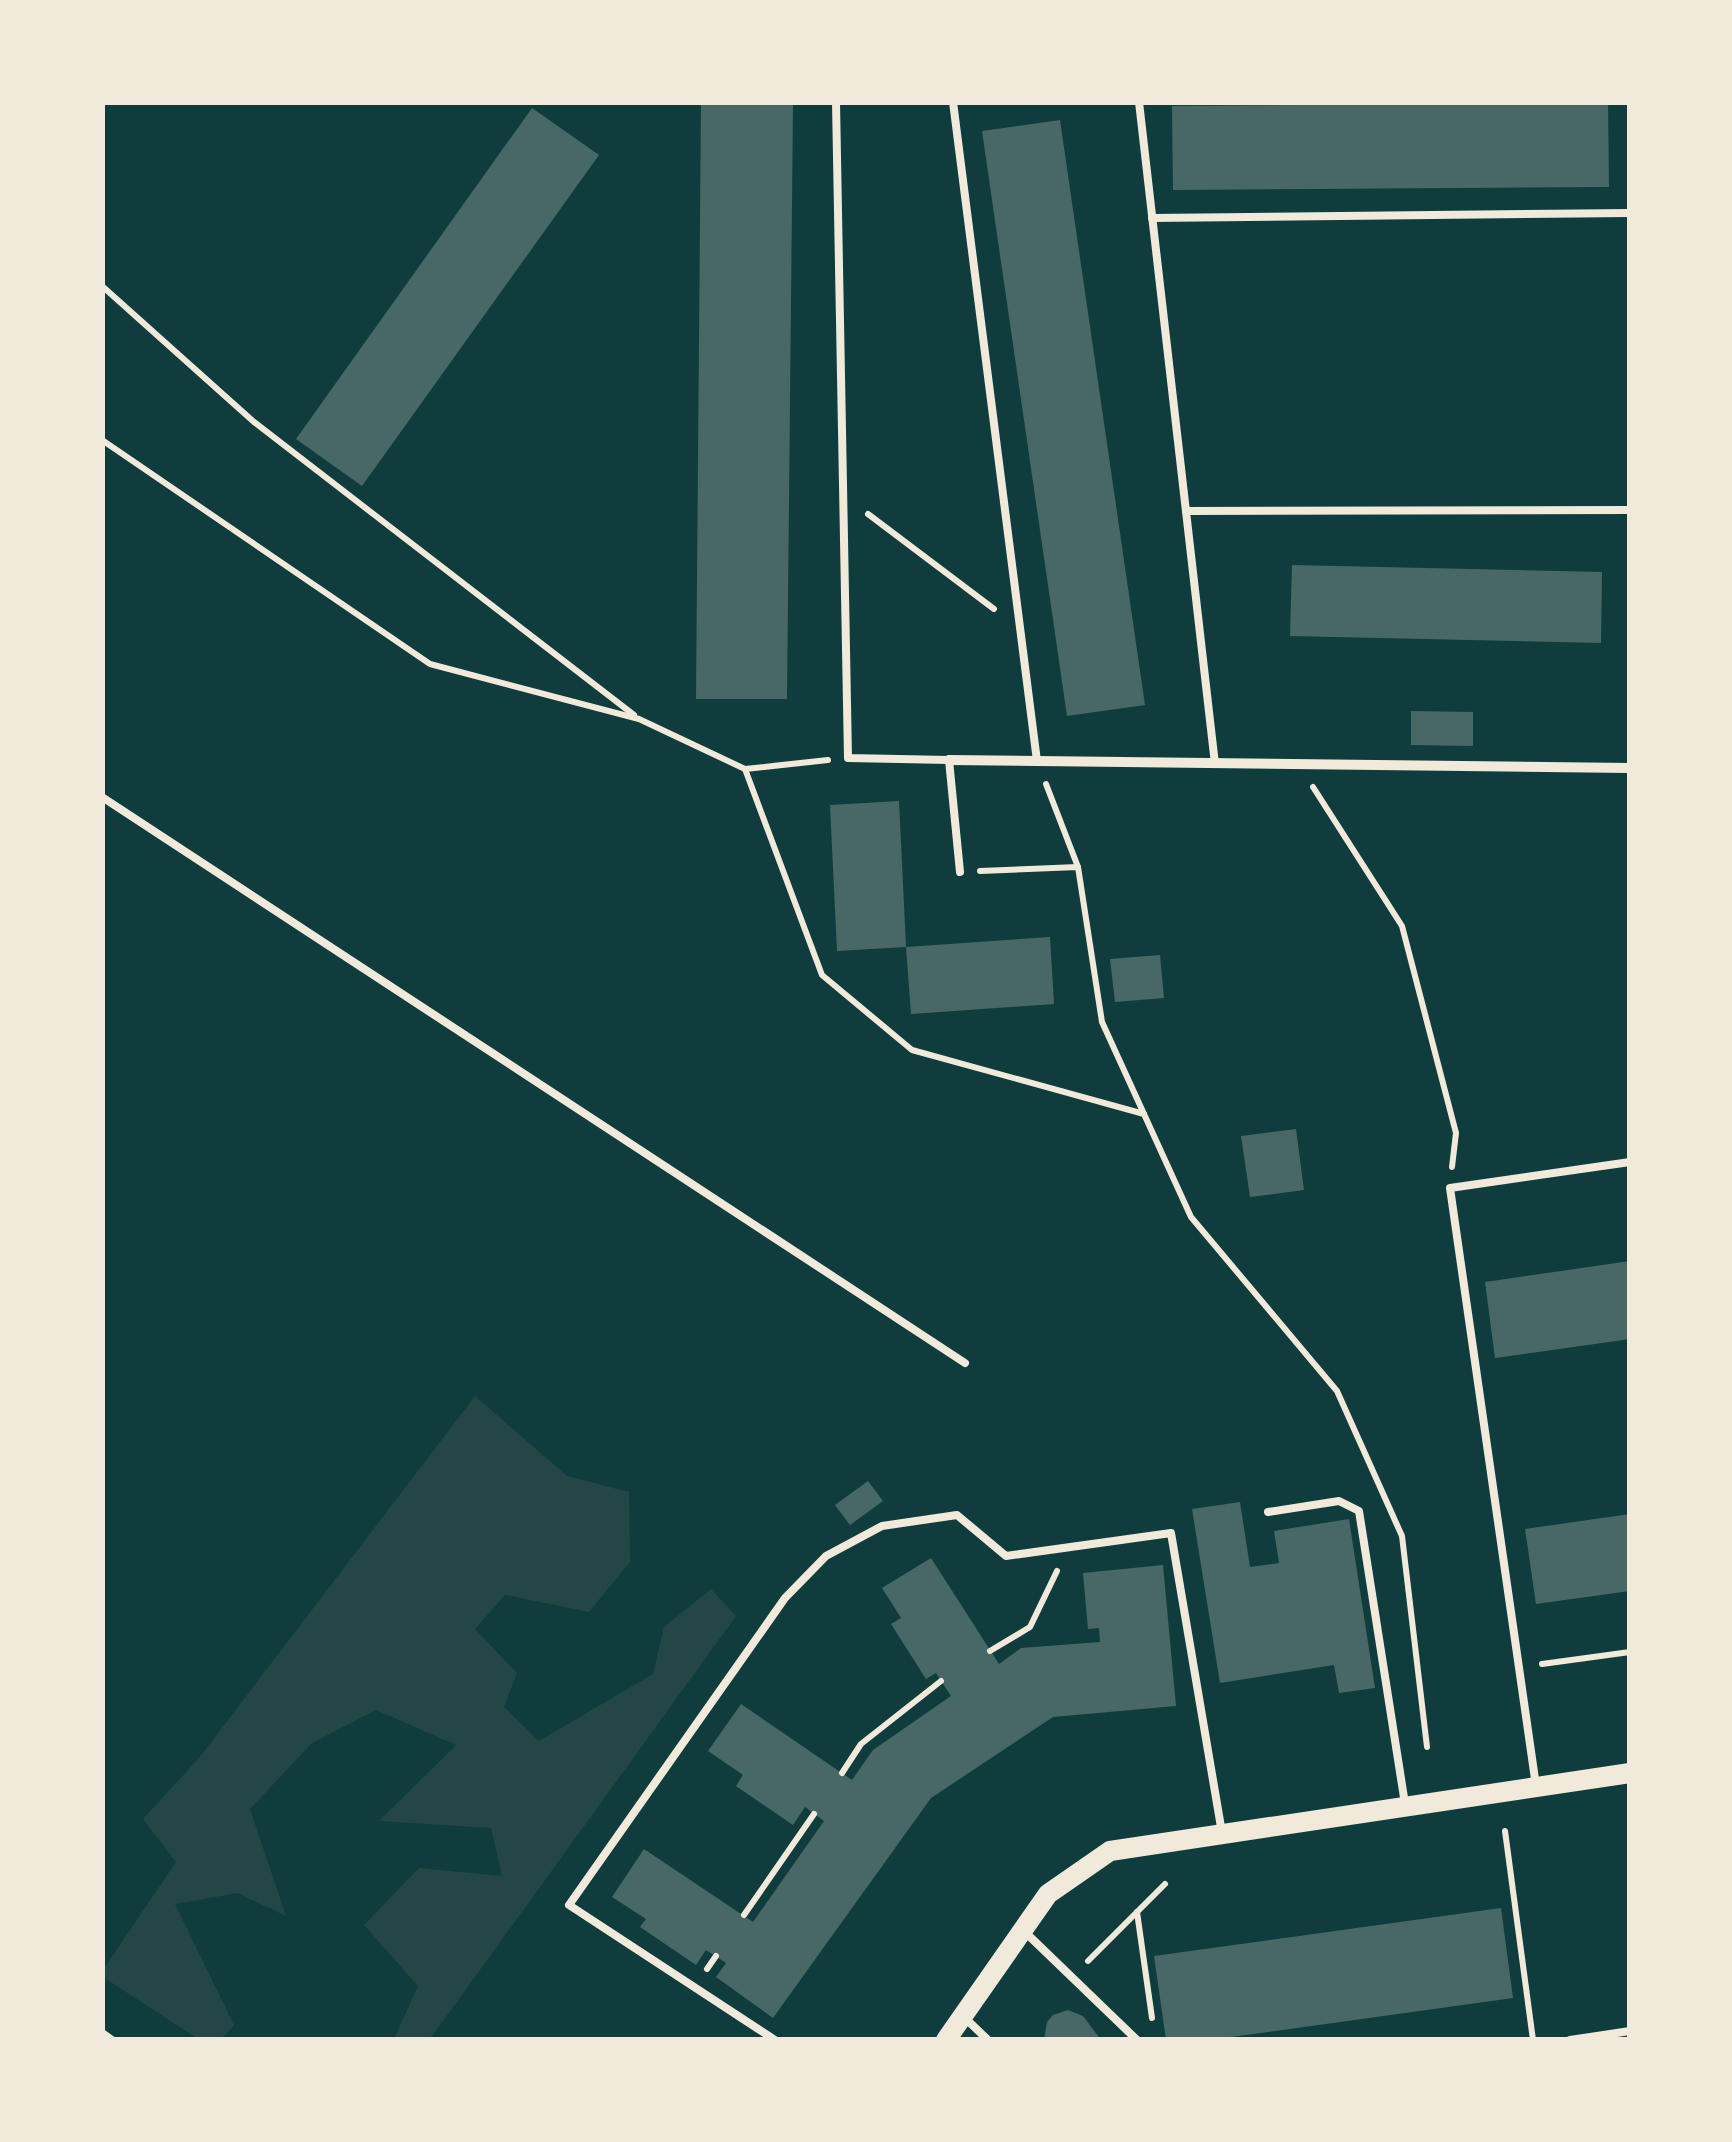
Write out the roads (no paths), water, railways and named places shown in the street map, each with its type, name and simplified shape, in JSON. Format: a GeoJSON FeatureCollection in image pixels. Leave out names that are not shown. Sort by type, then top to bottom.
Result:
{"type":"FeatureCollection","features":[{"type":"Feature","properties":{"kind":"main road"},"geometry":{"type":"LineString","coordinates":[[946,2040],[1048,1894],[1110,1851],[1405,1804],[1630,1774]]}},
{"type":"Feature","properties":{"kind":"street"},"geometry":{"type":"LineString","coordinates":[[949,760],[1630,768]]}},
{"type":"Feature","properties":{"kind":"lane"},"geometry":{"type":"LineString","coordinates":[[836,102],[848,758],[949,760],[960,872]]}},
{"type":"Feature","properties":{"kind":"lane"},"geometry":{"type":"LineString","coordinates":[[954,102],[1037,761]]}},
{"type":"Feature","properties":{"kind":"lane"},"geometry":{"type":"LineString","coordinates":[[1139,102],[1215,764]]}},
{"type":"Feature","properties":{"kind":"lane"},"geometry":{"type":"LineString","coordinates":[[1152,218],[1630,213]]}},
{"type":"Feature","properties":{"kind":"lane"},"geometry":{"type":"LineString","coordinates":[[1186,511],[1630,510]]}},
{"type":"Feature","properties":{"kind":"lane"},"geometry":{"type":"LineString","coordinates":[[102,796],[964,1363]]}},
{"type":"Feature","properties":{"kind":"lane"},"geometry":{"type":"LineString","coordinates":[[1536,1786],[1450,1188],[1630,1162]]}},
{"type":"Feature","properties":{"kind":"lane"},"geometry":{"type":"LineString","coordinates":[[1268,1512],[1339,1502],[1359,1512],[1405,1804]]}},
{"type":"Feature","properties":{"kind":"lane"},"geometry":{"type":"LineString","coordinates":[[775,2040],[569,1904],[785,1598],[826,1556],[882,1526],[957,1516],[1006,1556],[1171,1534],[1222,1833]]}},
{"type":"Feature","properties":{"kind":"lane"},"geometry":{"type":"LineString","coordinates":[[1022,1930],[1137,2040]]}},
{"type":"Feature","properties":{"kind":"lane"},"geometry":{"type":"LineString","coordinates":[[962,2016],[988,2040]]}},
{"type":"Feature","properties":{"kind":"lane"},"geometry":{"type":"LineString","coordinates":[[1570,2040],[1630,2031]]}},
{"type":"Feature","properties":{"kind":"lane"},"geometry":{"type":"LineString","coordinates":[[102,2033],[112,2040]]}}]}
